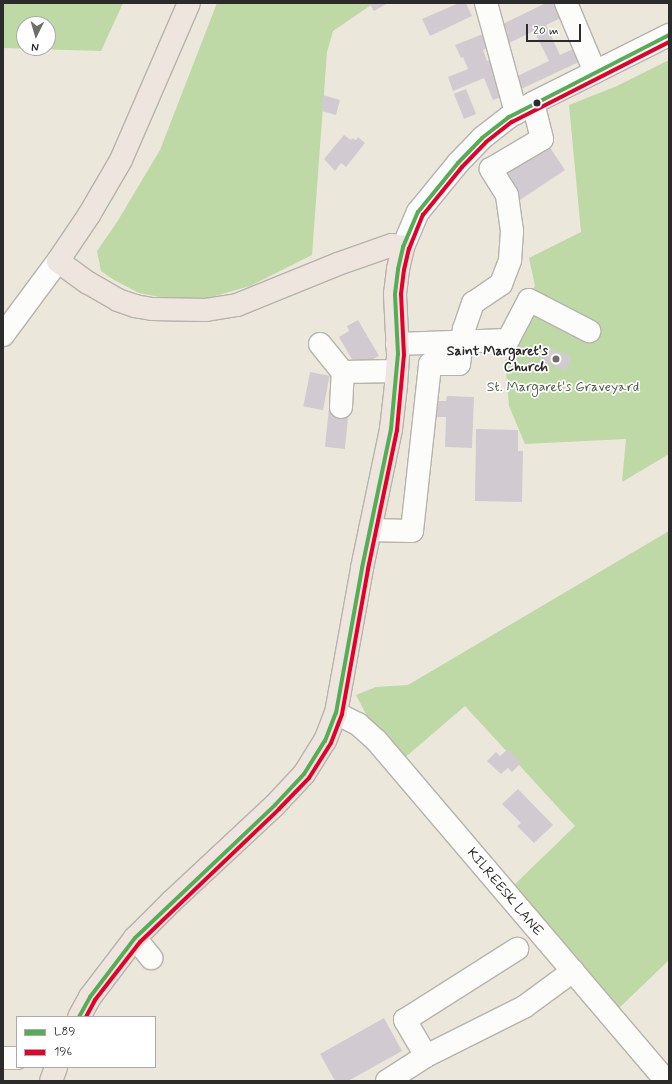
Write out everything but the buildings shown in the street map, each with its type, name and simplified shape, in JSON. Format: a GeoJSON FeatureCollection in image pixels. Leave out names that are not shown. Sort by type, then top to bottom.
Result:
{"type":"FeatureCollection","features":[{"type":"Feature","properties":{"kind":"main road"},"geometry":{"type":"LineString","coordinates":[[80,1016],[90,997],[135,938],[170,902],[275,806],[304,774],[325,741],[336,713],[370,530],[391,429],[397,359],[395,294],[403,246],[392,245],[338,264],[237,305],[206,310],[152,309],[135,306],[118,300],[93,286],[58,261],[90,215],[121,160],[189,3]]}},
{"type":"Feature","properties":{"kind":"main road"},"geometry":{"type":"LineString","coordinates":[[51,1081],[56,1068]]}},
{"type":"Feature","properties":{"kind":"street"},"geometry":{"type":"LineString","coordinates":[[397,359],[430,364],[459,364],[464,329],[473,303],[501,284],[510,260],[512,231],[507,195],[491,169],[542,139],[525,108],[486,3]]}},
{"type":"Feature","properties":{"kind":"street"},"geometry":{"type":"LineString","coordinates":[[566,3],[595,72]]}},
{"type":"Feature","properties":{"kind":"street"},"geometry":{"type":"LineString","coordinates":[[403,246],[418,212],[458,163],[482,138],[525,108],[669,35]]}},
{"type":"Feature","properties":{"kind":"street"},"geometry":{"type":"LineString","coordinates":[[3,335],[58,261]]}},
{"type":"Feature","properties":{"kind":"street"},"geometry":{"type":"LineString","coordinates":[[343,372],[397,359],[462,340],[508,340],[529,300],[589,331]]}},
{"type":"Feature","properties":{"kind":"street"},"geometry":{"type":"LineString","coordinates":[[320,344],[343,372],[341,407]]}},
{"type":"Feature","properties":{"kind":"street"},"geometry":{"type":"LineString","coordinates":[[370,530],[412,531],[430,364]]}},
{"type":"Feature","properties":{"kind":"street","name":"KILREESK LANE"},"geometry":{"type":"LineString","coordinates":[[336,713],[343,715],[358,724],[376,740],[666,1081]]}},
{"type":"Feature","properties":{"kind":"street"},"geometry":{"type":"LineString","coordinates":[[135,938],[151,958]]}},
{"type":"Feature","properties":{"kind":"street"},"geometry":{"type":"LineString","coordinates":[[426,1056],[405,1020],[517,949]]}},
{"type":"Feature","properties":{"kind":"street"},"geometry":{"type":"LineString","coordinates":[[387,1081],[426,1056],[524,1006],[573,971]]}},
{"type":"Feature","properties":{"kind":"street"},"geometry":{"type":"LineString","coordinates":[[3,1058],[16,1058]]}},
{"type":"Feature","properties":{"kind":"green space"},"geometry":{"type":"Polygon","coordinates":[[[3,3],[123,3],[101,51],[56,50],[56,16],[16,16],[16,48],[3,48],[3,3]]]}},
{"type":"Feature","properties":{"kind":"green space"},"geometry":{"type":"Polygon","coordinates":[[[217,3],[374,3],[333,31],[327,52],[312,255],[250,286],[208,298],[175,300],[139,293],[114,280],[101,271],[97,251],[117,222],[160,150],[217,3]]]}},
{"type":"Feature","properties":{"kind":"green space","name":"St. Margaret's Graveyard"},"geometry":{"type":"Polygon","coordinates":[[[669,60],[669,454],[622,482],[626,439],[525,444],[509,406],[505,361],[532,311],[530,294],[535,286],[529,258],[581,232],[569,105],[617,86],[669,60]]]}},
{"type":"Feature","properties":{"kind":"green space"},"geometry":{"type":"Polygon","coordinates":[[[669,531],[669,960],[616,1011],[512,887],[575,826],[465,706],[402,760],[367,716],[356,695],[376,687],[408,685],[669,531]]]}},
{"type":"Feature","properties":{"kind":"transit line","name":"L89"},"geometry":{"type":"LineString","coordinates":[[80,1016],[90,997],[135,938],[275,805],[304,774],[325,741],[336,713],[362,568],[391,429],[398,354],[395,294],[398,269],[403,247],[418,212],[458,163],[482,138],[509,117],[669,35]]}},
{"type":"Feature","properties":{"kind":"transit line","name":"196"},"geometry":{"type":"LineString","coordinates":[[87,1016],[95,1000],[140,942],[279,809],[309,778],[331,743],[342,714],[368,569],[397,430],[404,355],[401,294],[404,270],[409,249],[423,215],[462,167],[486,142],[512,122],[669,42]]}},
{"type":"Feature","properties":{"kind":"place","name":"Saint Margaret's Church"},"geometry":{"type":"Point","coordinates":[556,359]}}]}
